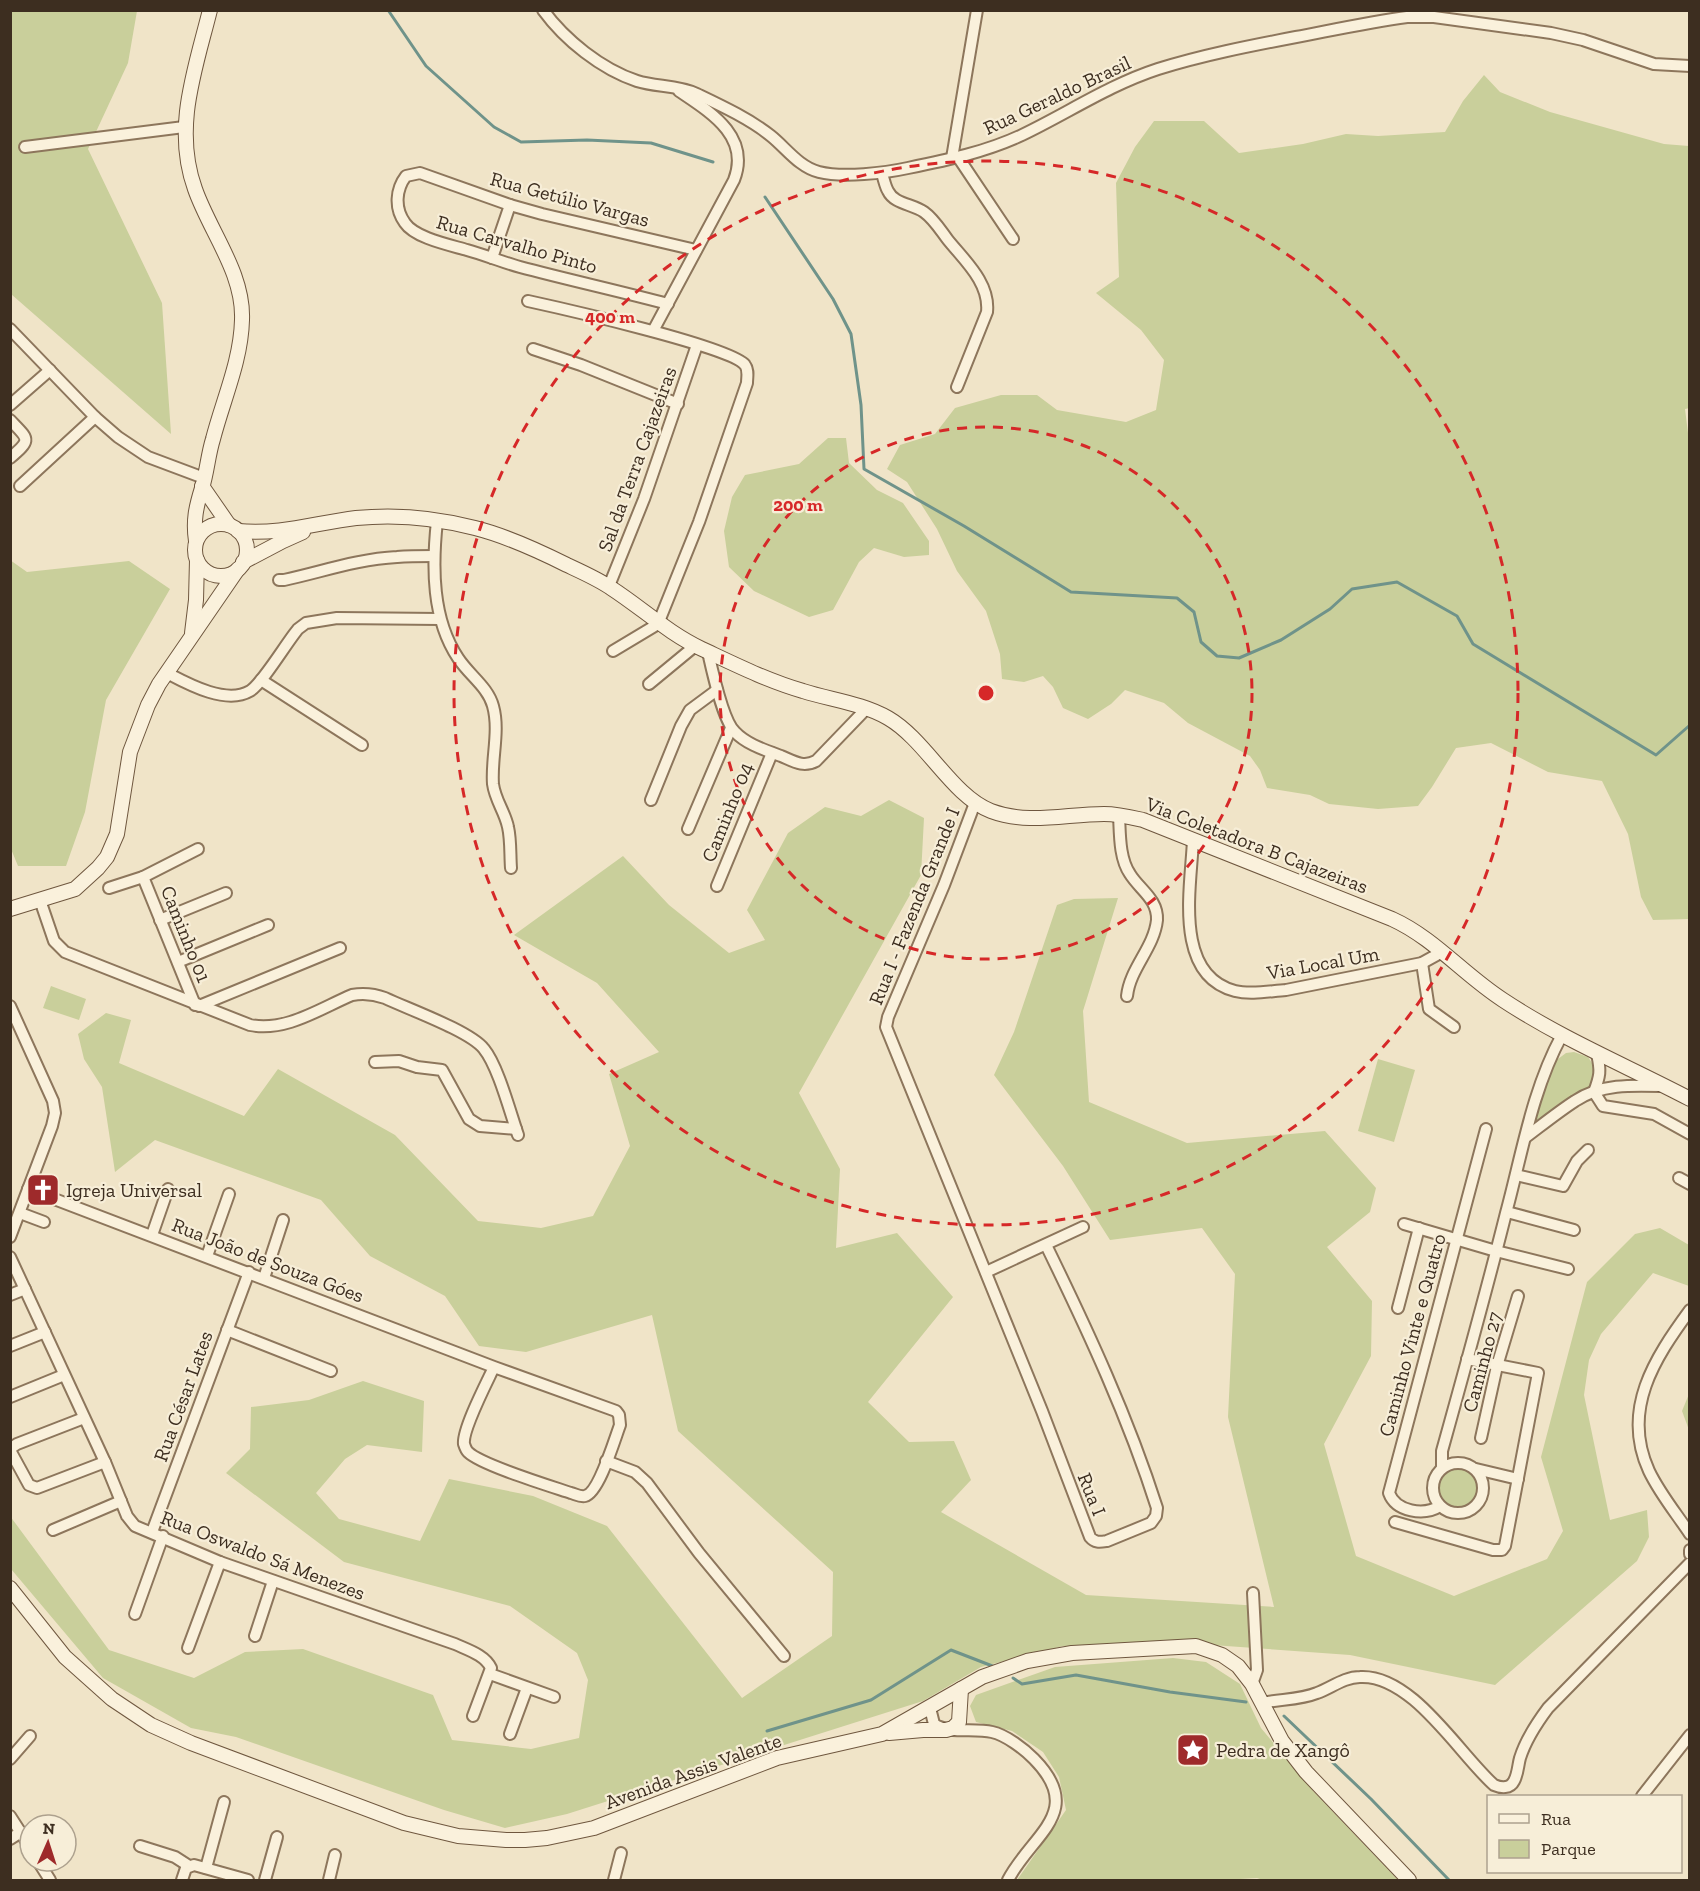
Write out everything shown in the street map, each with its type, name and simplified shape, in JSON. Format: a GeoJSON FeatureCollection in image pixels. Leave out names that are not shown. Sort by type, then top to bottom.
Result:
{"type":"FeatureCollection","features":[{"type":"Feature","properties":{"kind":"main road"},"geometry":{"type":"LineString","coordinates":[[210,10],[189,94],[184,127],[188,165],[194,186],[236,280],[242,312],[242,332],[195,513],[195,554],[202,568],[220,576],[229,574],[240,566]]}},
{"type":"Feature","properties":{"kind":"main road"},"geometry":{"type":"LineString","coordinates":[[10,909],[75,889],[99,868],[113,847],[130,752],[148,705],[246,554],[243,538],[233,528],[203,482]]}},
{"type":"Feature","properties":{"kind":"main road","name":"Via Coletadora B Cajazeiras"},"geometry":{"type":"LineString","coordinates":[[233,528],[271,532],[338,521],[401,516],[498,534],[554,558],[609,586],[658,624],[695,646],[801,691],[867,708],[889,719],[917,742],[975,803],[998,813],[1022,818],[1119,815],[1143,820],[1392,919],[1418,933],[1489,991],[1597,1054],[1689,1099]]}},
{"type":"Feature","properties":{"kind":"main road"},"geometry":{"type":"LineString","coordinates":[[196,541],[200,534],[213,525],[233,528]]}},
{"type":"Feature","properties":{"kind":"main road","name":"Via Coletadora B Cajazeiras"},"geometry":{"type":"LineString","coordinates":[[240,566],[283,541],[319,525]]}},
{"type":"Feature","properties":{"kind":"main road"},"geometry":{"type":"LineString","coordinates":[[191,638],[197,560]]}},
{"type":"Feature","properties":{"kind":"main road","name":"Avenida Assis Valente"},"geometry":{"type":"LineString","coordinates":[[10,1588],[65,1657],[112,1699],[151,1725],[191,1743],[419,1827],[448,1834],[525,1840],[569,1834],[604,1824],[682,1792],[777,1758],[882,1734],[991,1673],[1027,1661],[1072,1653],[1164,1646],[1196,1646],[1222,1655],[1238,1666],[1252,1684],[1282,1742],[1306,1772],[1409,1881]]}},
{"type":"Feature","properties":{"kind":"main road"},"geometry":{"type":"LineString","coordinates":[[882,1734],[946,1730],[957,1725],[960,1716],[961,1689]]}},
{"type":"Feature","properties":{"kind":"street","name":"Rua Geraldo Brasil"},"geometry":{"type":"LineString","coordinates":[[543,10],[565,35],[600,62],[637,81],[672,86],[694,93],[756,125],[808,168],[830,174],[882,174],[955,158],[1022,135],[1122,82],[1157,69],[1213,53],[1418,13],[1551,33],[1583,40],[1654,64],[1689,66]]}},
{"type":"Feature","properties":{"kind":"street"},"geometry":{"type":"LineString","coordinates":[[977,10],[955,158],[1013,238]]}},
{"type":"Feature","properties":{"kind":"street"},"geometry":{"type":"LineString","coordinates":[[653,331],[734,180],[739,161],[735,144],[718,120],[672,86]]}},
{"type":"Feature","properties":{"kind":"street"},"geometry":{"type":"LineString","coordinates":[[25,147],[184,127]]}},
{"type":"Feature","properties":{"kind":"street","name":"Rua Carvalho Pinto"},"geometry":{"type":"LineString","coordinates":[[438,178],[420,173],[412,174],[406,176],[401,183],[397,196],[400,211],[405,223],[413,230],[518,267],[668,304]]}},
{"type":"Feature","properties":{"kind":"street"},"geometry":{"type":"LineString","coordinates":[[882,174],[892,197],[930,217],[972,268],[984,292],[987,312],[957,387]]}},
{"type":"Feature","properties":{"kind":"street","name":"Rua Getúlio Vargas"},"geometry":{"type":"LineString","coordinates":[[438,178],[510,205],[542,214],[696,250]]}},
{"type":"Feature","properties":{"kind":"street"},"geometry":{"type":"LineString","coordinates":[[492,258],[510,205]]}},
{"type":"Feature","properties":{"kind":"street"},"geometry":{"type":"LineString","coordinates":[[528,301],[653,331],[698,345],[738,359],[745,364],[748,372],[747,383],[699,522],[658,624],[613,651]]}},
{"type":"Feature","properties":{"kind":"street"},"geometry":{"type":"LineString","coordinates":[[10,329],[15,342],[50,370],[95,417],[118,437],[148,457],[203,482]]}},
{"type":"Feature","properties":{"kind":"street","name":"Sal da Terra Cajazeiras"},"geometry":{"type":"LineString","coordinates":[[609,586],[644,499],[698,345]]}},
{"type":"Feature","properties":{"kind":"street"},"geometry":{"type":"LineString","coordinates":[[533,349],[582,365],[678,404]]}},
{"type":"Feature","properties":{"kind":"street"},"geometry":{"type":"LineString","coordinates":[[10,405],[50,370]]}},
{"type":"Feature","properties":{"kind":"street"},"geometry":{"type":"LineString","coordinates":[[20,486],[95,417]]}},
{"type":"Feature","properties":{"kind":"street"},"geometry":{"type":"LineString","coordinates":[[10,420],[25,436],[26,444],[10,458]]}},
{"type":"Feature","properties":{"kind":"street"},"geometry":{"type":"LineString","coordinates":[[437,521],[434,556],[440,619],[451,648],[459,661],[484,689],[493,706],[495,737],[493,786],[508,827],[511,868]]}},
{"type":"Feature","properties":{"kind":"street"},"geometry":{"type":"LineString","coordinates":[[279,580],[376,559],[434,556]]}},
{"type":"Feature","properties":{"kind":"street"},"geometry":{"type":"LineString","coordinates":[[167,673],[202,691],[234,695],[251,691],[298,629],[306,623],[337,618],[440,619]]}},
{"type":"Feature","properties":{"kind":"street"},"geometry":{"type":"LineString","coordinates":[[649,684],[695,646]]}},
{"type":"Feature","properties":{"kind":"street"},"geometry":{"type":"LineString","coordinates":[[708,652],[717,690],[731,728],[744,740],[800,764],[810,764],[816,761],[867,708]]}},
{"type":"Feature","properties":{"kind":"street"},"geometry":{"type":"LineString","coordinates":[[261,680],[362,745]]}},
{"type":"Feature","properties":{"kind":"street"},"geometry":{"type":"LineString","coordinates":[[651,800],[681,726],[690,710],[717,690]]}},
{"type":"Feature","properties":{"kind":"street","name":"Caminho 04"},"geometry":{"type":"LineString","coordinates":[[688,829],[731,728]]}},
{"type":"Feature","properties":{"kind":"street","name":"Caminho 04"},"geometry":{"type":"LineString","coordinates":[[717,886],[771,753]]}},
{"type":"Feature","properties":{"kind":"street","name":"Rua I - Fazenda Grande I"},"geometry":{"type":"LineString","coordinates":[[938,1156],[888,1034],[887,1023],[975,803]]}},
{"type":"Feature","properties":{"kind":"street"},"geometry":{"type":"LineString","coordinates":[[1119,815],[1123,855],[1129,873],[1156,906],[1157,920],[1151,943],[1132,974],[1126,996]]}},
{"type":"Feature","properties":{"kind":"street","name":"Via Local Um"},"geometry":{"type":"LineString","coordinates":[[1193,840],[1190,936],[1196,957],[1204,972],[1218,983],[1235,991],[1286,990],[1422,963],[1442,952]]}},
{"type":"Feature","properties":{"kind":"street"},"geometry":{"type":"LineString","coordinates":[[109,888],[142,877],[198,849]]}},
{"type":"Feature","properties":{"kind":"street","name":"Caminho 01"},"geometry":{"type":"LineString","coordinates":[[142,877],[197,1006]]}},
{"type":"Feature","properties":{"kind":"street"},"geometry":{"type":"LineString","coordinates":[[160,920],[226,893]]}},
{"type":"Feature","properties":{"kind":"street"},"geometry":{"type":"LineString","coordinates":[[40,900],[54,941],[65,952],[250,1025],[268,1027],[286,1024],[352,995],[376,995],[476,1040],[492,1061],[517,1132],[480,1126],[469,1119],[442,1070],[417,1067],[399,1061],[375,1062]]}},
{"type":"Feature","properties":{"kind":"street"},"geometry":{"type":"LineString","coordinates":[[178,962],[268,925]]}},
{"type":"Feature","properties":{"kind":"street"},"geometry":{"type":"LineString","coordinates":[[197,1006],[340,948]]}},
{"type":"Feature","properties":{"kind":"street"},"geometry":{"type":"LineString","coordinates":[[1422,963],[1429,1009],[1454,1028]]}},
{"type":"Feature","properties":{"kind":"street"},"geometry":{"type":"LineString","coordinates":[[10,1006],[53,1101],[55,1113],[10,1237]]}},
{"type":"Feature","properties":{"kind":"street"},"geometry":{"type":"LineString","coordinates":[[1442,1467],[1442,1451],[1507,1212],[1529,1119],[1551,1055],[1562,1035]]}},
{"type":"Feature","properties":{"kind":"street"},"geometry":{"type":"LineString","coordinates":[[1594,1092],[1600,1077],[1597,1054]]}},
{"type":"Feature","properties":{"kind":"street"},"geometry":{"type":"LineString","coordinates":[[1526,1137],[1576,1099],[1594,1092],[1624,1086],[1664,1086]]}},
{"type":"Feature","properties":{"kind":"street"},"geometry":{"type":"LineString","coordinates":[[1594,1092],[1603,1106],[1654,1114],[1689,1134]]}},
{"type":"Feature","properties":{"kind":"street","name":"Caminho Vinte e Quatro"},"geometry":{"type":"LineString","coordinates":[[1440,1506],[1427,1511],[1410,1510],[1396,1504],[1389,1493],[1486,1129]]}},
{"type":"Feature","properties":{"kind":"street"},"geometry":{"type":"LineString","coordinates":[[1516,1175],[1561,1186],[1566,1184],[1577,1161],[1588,1150]]}},
{"type":"Feature","properties":{"kind":"street","name":"Rua I"},"geometry":{"type":"LineString","coordinates":[[938,1156],[1090,1537],[1094,1541],[1107,1541],[1151,1523],[1156,1516],[1157,1508],[1120,1408],[1046,1245]]}},
{"type":"Feature","properties":{"kind":"street"},"geometry":{"type":"LineString","coordinates":[[1678,1178],[1689,1184]]}},
{"type":"Feature","properties":{"kind":"street","name":"Rua João de Souza Góes"},"geometry":{"type":"LineString","coordinates":[[28,1189],[494,1367],[616,1411],[620,1425],[593,1490],[581,1496],[492,1465],[468,1452],[464,1446],[465,1434],[494,1367]]}},
{"type":"Feature","properties":{"kind":"street"},"geometry":{"type":"LineString","coordinates":[[152,1235],[168,1189]]}},
{"type":"Feature","properties":{"kind":"street"},"geometry":{"type":"LineString","coordinates":[[207,1256],[229,1194]]}},
{"type":"Feature","properties":{"kind":"street"},"geometry":{"type":"LineString","coordinates":[[1507,1212],[1574,1230]]}},
{"type":"Feature","properties":{"kind":"street"},"geometry":{"type":"LineString","coordinates":[[20,1213],[44,1222]]}},
{"type":"Feature","properties":{"kind":"street"},"geometry":{"type":"LineString","coordinates":[[264,1278],[283,1220]]}},
{"type":"Feature","properties":{"kind":"street"},"geometry":{"type":"LineString","coordinates":[[1404,1224],[1568,1269]]}},
{"type":"Feature","properties":{"kind":"street"},"geometry":{"type":"LineString","coordinates":[[986,1272],[1083,1227]]}},
{"type":"Feature","properties":{"kind":"street"},"geometry":{"type":"LineString","coordinates":[[1398,1308],[1419,1228]]}},
{"type":"Feature","properties":{"kind":"street","name":"Rua Oswaldo Sá Menezes"},"geometry":{"type":"LineString","coordinates":[[10,1257],[105,1462],[127,1516],[135,1526],[220,1562],[456,1644],[490,1664],[489,1674]]}},
{"type":"Feature","properties":{"kind":"street","name":"Rua César Lates"},"geometry":{"type":"LineString","coordinates":[[135,1614],[158,1534],[249,1272]]}},
{"type":"Feature","properties":{"kind":"street"},"geometry":{"type":"LineString","coordinates":[[10,1295],[25,1289]]}},
{"type":"Feature","properties":{"kind":"street","name":"Caminho 27"},"geometry":{"type":"LineString","coordinates":[[1481,1438],[1497,1366],[1518,1296]]}},
{"type":"Feature","properties":{"kind":"street"},"geometry":{"type":"LineString","coordinates":[[1689,1310],[1650,1373],[1642,1394],[1638,1417],[1643,1455],[1650,1472],[1689,1534]]}},
{"type":"Feature","properties":{"kind":"street"},"geometry":{"type":"LineString","coordinates":[[227,1330],[331,1371]]}},
{"type":"Feature","properties":{"kind":"street"},"geometry":{"type":"LineString","coordinates":[[10,1346],[45,1332]]}},
{"type":"Feature","properties":{"kind":"street"},"geometry":{"type":"LineString","coordinates":[[1395,1522],[1493,1550],[1502,1550],[1506,1540],[1538,1373],[1467,1359]]}},
{"type":"Feature","properties":{"kind":"street"},"geometry":{"type":"LineString","coordinates":[[10,1397],[64,1375]]}},
{"type":"Feature","properties":{"kind":"street"},"geometry":{"type":"LineString","coordinates":[[84,1418],[14,1446],[11,1452],[32,1487],[42,1487],[105,1462]]}},
{"type":"Feature","properties":{"kind":"street"},"geometry":{"type":"LineString","coordinates":[[606,1461],[635,1472],[647,1483],[699,1553],[784,1656]]}},
{"type":"Feature","properties":{"kind":"street"},"geometry":{"type":"LineString","coordinates":[[1476,1469],[1483,1489],[1480,1499],[1473,1507],[1464,1512],[1454,1512],[1440,1506],[1432,1491],[1433,1482],[1442,1467],[1456,1462],[1518,1479]]}},
{"type":"Feature","properties":{"kind":"street"},"geometry":{"type":"LineString","coordinates":[[53,1530],[121,1501]]}},
{"type":"Feature","properties":{"kind":"street"},"geometry":{"type":"LineString","coordinates":[[188,1648],[220,1562]]}},
{"type":"Feature","properties":{"kind":"street"},"geometry":{"type":"LineString","coordinates":[[1262,1703],[1316,1694],[1350,1678],[1361,1676],[1383,1681],[1402,1692],[1428,1713],[1494,1785],[1500,1788],[1509,1786],[1514,1782],[1531,1733],[1548,1708],[1689,1563]]}},
{"type":"Feature","properties":{"kind":"street"},"geometry":{"type":"LineString","coordinates":[[255,1636],[273,1581]]}},
{"type":"Feature","properties":{"kind":"street"},"geometry":{"type":"LineString","coordinates":[[1252,1684],[1257,1670],[1253,1593]]}},
{"type":"Feature","properties":{"kind":"street"},"geometry":{"type":"LineString","coordinates":[[472,1716],[489,1674],[554,1697]]}},
{"type":"Feature","properties":{"kind":"street"},"geometry":{"type":"LineString","coordinates":[[510,1734],[527,1688]]}},
{"type":"Feature","properties":{"kind":"street"},"geometry":{"type":"LineString","coordinates":[[982,1730],[963,1721],[948,1704],[936,1704],[933,1725],[946,1730],[996,1732],[1005,1737],[1031,1756],[1047,1772],[1056,1796],[1055,1813],[1008,1881]]}},
{"type":"Feature","properties":{"kind":"street"},"geometry":{"type":"LineString","coordinates":[[1644,1795],[1689,1735]]}},
{"type":"Feature","properties":{"kind":"street"},"geometry":{"type":"LineString","coordinates":[[10,1759],[30,1736]]}},
{"type":"Feature","properties":{"kind":"street"},"geometry":{"type":"LineString","coordinates":[[206,1868],[224,1802]]}},
{"type":"Feature","properties":{"kind":"street"},"geometry":{"type":"LineString","coordinates":[[265,1881],[277,1837]]}},
{"type":"Feature","properties":{"kind":"street"},"geometry":{"type":"LineString","coordinates":[[140,1846],[175,1857],[189,1866],[206,1868],[248,1881]]}},
{"type":"Feature","properties":{"kind":"street"},"geometry":{"type":"LineString","coordinates":[[614,1881],[621,1853]]}},
{"type":"Feature","properties":{"kind":"street"},"geometry":{"type":"LineString","coordinates":[[329,1881],[335,1855]]}},
{"type":"Feature","properties":{"kind":"street"},"geometry":{"type":"LineString","coordinates":[[182,1881],[184,1871],[189,1866]]}},
{"type":"Feature","properties":{"kind":"green space"},"geometry":{"type":"Polygon","coordinates":[[[10,11],[137,11],[128,63],[88,149],[162,303],[171,434],[11,294],[10,11]]]}},
{"type":"Feature","properties":{"kind":"green space"},"geometry":{"type":"Polygon","coordinates":[[[1484,75],[1500,92],[1550,112],[1664,144],[1689,146],[1690,408],[1685,409],[1690,449],[1689,919],[1653,920],[1641,897],[1628,834],[1602,781],[1548,772],[1491,743],[1456,748],[1418,806],[1378,809],[1329,804],[1310,795],[1267,788],[1260,770],[1250,756],[1188,723],[1164,703],[1125,690],[1111,704],[1088,719],[1063,708],[1053,687],[1043,676],[1024,682],[1002,679],[1000,654],[986,611],[957,571],[937,529],[907,482],[887,469],[900,445],[935,434],[955,408],[1001,395],[1037,395],[1057,410],[1126,422],[1156,410],[1164,360],[1141,330],[1096,293],[1119,277],[1116,183],[1135,147],[1154,121],[1204,121],[1239,153],[1303,144],[1346,134],[1378,136],[1445,132],[1463,101],[1484,75]]]}},
{"type":"Feature","properties":{"kind":"green space"},"geometry":{"type":"Polygon","coordinates":[[[828,438],[846,438],[849,463],[877,490],[903,503],[929,541],[929,555],[904,557],[874,548],[859,562],[833,610],[809,617],[754,591],[729,567],[724,531],[732,497],[745,475],[799,464],[828,438]]]}},
{"type":"Feature","properties":{"kind":"green space"},"geometry":{"type":"Polygon","coordinates":[[[10,560],[27,572],[129,561],[170,589],[106,700],[85,812],[66,866],[18,866],[11,849],[10,560]]]}},
{"type":"Feature","properties":{"kind":"green space"},"geometry":{"type":"Polygon","coordinates":[[[889,800],[924,818],[921,875],[799,1093],[840,1169],[836,1248],[897,1233],[953,1297],[868,1402],[909,1442],[954,1441],[971,1480],[941,1512],[1086,1595],[1274,1607],[1228,1417],[1235,1274],[1202,1228],[1110,1240],[1063,1166],[994,1075],[1014,1032],[1057,905],[1074,899],[1118,898],[1083,1011],[1089,1102],[1187,1143],[1325,1131],[1376,1188],[1370,1212],[1327,1247],[1372,1301],[1371,1356],[1324,1444],[1356,1556],[1454,1596],[1547,1559],[1563,1531],[1541,1457],[1587,1282],[1635,1234],[1660,1228],[1689,1245],[1689,1286],[1653,1273],[1601,1334],[1589,1360],[1584,1395],[1610,1520],[1647,1510],[1649,1537],[1637,1561],[1495,1685],[1350,1655],[1198,1644],[1063,1646],[981,1667],[923,1701],[567,1814],[505,1828],[444,1810],[236,1737],[191,1728],[103,1678],[11,1569],[10,1516],[109,1650],[194,1678],[245,1652],[303,1649],[433,1695],[452,1740],[531,1749],[579,1738],[588,1680],[577,1653],[510,1606],[344,1562],[226,1473],[250,1449],[251,1407],[309,1400],[363,1381],[424,1401],[422,1452],[367,1445],[345,1459],[316,1493],[339,1519],[420,1541],[449,1479],[533,1496],[607,1526],[742,1698],[832,1636],[833,1572],[678,1431],[652,1315],[526,1352],[479,1346],[445,1296],[370,1256],[321,1200],[155,1140],[115,1172],[102,1087],[84,1059],[78,1034],[106,1013],[131,1020],[119,1063],[244,1116],[278,1069],[395,1135],[478,1221],[541,1228],[593,1216],[630,1146],[609,1074],[659,1052],[597,983],[514,935],[623,856],[669,905],[729,953],[765,940],[747,910],[788,833],[825,807],[861,816],[889,800]]]}},
{"type":"Feature","properties":{"kind":"green space"},"geometry":{"type":"Polygon","coordinates":[[[51,986],[86,999],[79,1020],[43,1008],[51,986]]]}},
{"type":"Feature","properties":{"kind":"green space"},"geometry":{"type":"Polygon","coordinates":[[[1574,1052],[1588,1057],[1596,1069],[1590,1090],[1536,1127],[1533,1125],[1554,1062],[1566,1053],[1574,1052]]]}},
{"type":"Feature","properties":{"kind":"green space"},"geometry":{"type":"Polygon","coordinates":[[[1378,1059],[1415,1070],[1394,1142],[1358,1131],[1378,1059]]]}},
{"type":"Feature","properties":{"kind":"green space"},"geometry":{"type":"Polygon","coordinates":[[[1689,1394],[1689,1430],[1682,1411],[1689,1394]]]}},
{"type":"Feature","properties":{"kind":"green space"},"geometry":{"type":"Polygon","coordinates":[[[1458,1467],[1466,1468],[1472,1473],[1477,1479],[1477,1495],[1472,1501],[1466,1506],[1458,1507],[1450,1506],[1444,1501],[1439,1495],[1438,1487],[1439,1479],[1444,1473],[1450,1468],[1458,1467]]]}},
{"type":"Feature","properties":{"kind":"green space"},"geometry":{"type":"Polygon","coordinates":[[[1173,1658],[1206,1662],[1240,1684],[1261,1728],[1314,1792],[1398,1880],[1263,1880],[1257,1878],[1017,1880],[1066,1810],[1059,1777],[1043,1752],[1012,1731],[976,1722],[970,1706],[976,1695],[1055,1667],[1173,1658]]]}},
{"type":"Feature","properties":{"kind":"waterway"},"geometry":{"type":"LineString","coordinates":[[388,10],[426,66],[494,127],[521,142],[587,140],[651,143],[713,162]]}},
{"type":"Feature","properties":{"kind":"waterway"},"geometry":{"type":"LineString","coordinates":[[765,197],[833,299],[851,334],[861,405],[864,469],[964,526],[1071,592],[1177,598],[1194,612],[1201,642],[1217,656],[1239,658],[1281,640],[1330,609],[1352,589],[1397,582],[1457,616],[1473,644],[1656,755],[1690,725]]}},
{"type":"Feature","properties":{"kind":"waterway"},"geometry":{"type":"LineString","coordinates":[[767,1731],[871,1700],[951,1650],[995,1667]]}},
{"type":"Feature","properties":{"kind":"waterway"},"geometry":{"type":"LineString","coordinates":[[1013,1678],[1022,1684],[1076,1675],[1170,1692],[1246,1702]]}},
{"type":"Feature","properties":{"kind":"waterway"},"geometry":{"type":"LineString","coordinates":[[1284,1716],[1371,1799],[1449,1880]]}},
{"type":"Feature","properties":{"kind":"place","name":"Igreja Universal"},"geometry":{"type":"Point","coordinates":[43,1190]}},
{"type":"Feature","properties":{"kind":"place","name":"Pedra de Xangô"},"geometry":{"type":"Point","coordinates":[1193,1750]}}]}
